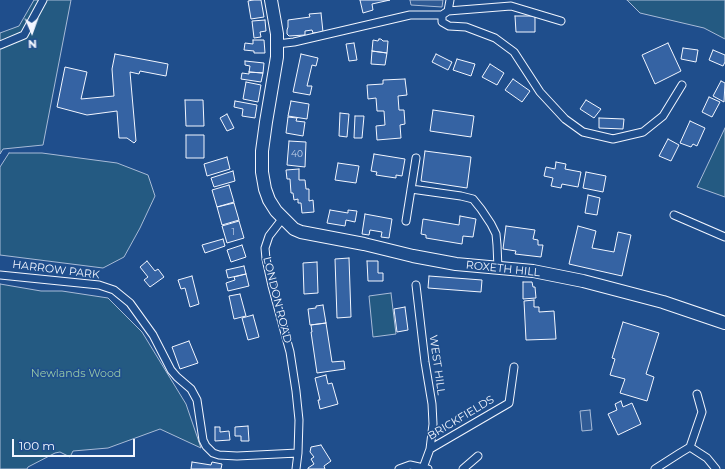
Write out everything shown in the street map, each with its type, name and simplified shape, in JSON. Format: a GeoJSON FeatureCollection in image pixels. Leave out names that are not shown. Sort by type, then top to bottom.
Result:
{"type":"FeatureCollection","features":[{"type":"Feature","properties":{"kind":"main road"},"geometry":{"type":"LineString","coordinates":[[271,0],[277,44],[276,64],[265,127],[262,167],[265,189],[269,200],[276,211],[283,218]]}},
{"type":"Feature","properties":{"kind":"main road","name":"ROXETH HILL"},"geometry":{"type":"LineString","coordinates":[[283,218],[294,229],[301,232],[456,264],[533,271],[583,280],[662,302],[725,323]]}},
{"type":"Feature","properties":{"kind":"street"},"geometry":{"type":"LineString","coordinates":[[0,45],[24,36],[43,0]]}},
{"type":"Feature","properties":{"kind":"street"},"geometry":{"type":"LineString","coordinates":[[450,0],[442,22],[450,26],[466,27],[495,38],[514,52],[540,92],[565,119],[583,132],[614,139],[643,132],[663,116],[682,86]]}},
{"type":"Feature","properties":{"kind":"street"},"geometry":{"type":"LineString","coordinates":[[277,44],[294,42],[410,15],[511,6],[561,21]]}},
{"type":"Feature","properties":{"kind":"street"},"geometry":{"type":"LineString","coordinates":[[406,221],[416,158]]}},
{"type":"Feature","properties":{"kind":"street"},"geometry":{"type":"LineString","coordinates":[[411,189],[473,199],[491,224],[496,234],[498,268]]}},
{"type":"Feature","properties":{"kind":"street"},"geometry":{"type":"LineString","coordinates":[[674,215],[725,237]]}},
{"type":"Feature","properties":{"kind":"street","name":"LONDON ROAD"},"geometry":{"type":"LineString","coordinates":[[283,218],[269,236],[265,248],[272,286],[293,367],[299,420],[296,469]]}},
{"type":"Feature","properties":{"kind":"street","name":"HARROW PARK"},"geometry":{"type":"LineString","coordinates":[[0,275],[99,285],[114,290],[130,303],[153,335],[171,370],[190,389],[197,400],[203,440],[206,446],[213,453],[219,455],[236,456],[298,453]]}},
{"type":"Feature","properties":{"kind":"street","name":"WEST HILL"},"geometry":{"type":"LineString","coordinates":[[416,285],[424,362],[432,404],[433,424],[430,449]]}},
{"type":"Feature","properties":{"kind":"street","name":"BRICKFIELDS"},"geometry":{"type":"LineString","coordinates":[[425,468],[430,449],[509,403],[514,367]]}},
{"type":"Feature","properties":{"kind":"street"},"geometry":{"type":"LineString","coordinates":[[655,469],[690,447],[702,412],[697,394]]}},
{"type":"Feature","properties":{"kind":"street"},"geometry":{"type":"LineString","coordinates":[[690,447],[707,458],[716,469]]}},
{"type":"Feature","properties":{"kind":"street"},"geometry":{"type":"LineString","coordinates":[[463,469],[478,456]]}},
{"type":"Feature","properties":{"kind":"street"},"geometry":{"type":"LineString","coordinates":[[399,469],[410,465],[425,468]]}},
{"type":"Feature","properties":{"kind":"green space"},"geometry":{"type":"Polygon","coordinates":[[[34,0],[71,0],[43,145],[3,149],[0,154],[0,33],[19,26],[34,0]]]}},
{"type":"Feature","properties":{"kind":"green space"},"geometry":{"type":"Polygon","coordinates":[[[627,0],[725,0],[725,39],[704,28],[640,13],[627,0]]]}},
{"type":"Feature","properties":{"kind":"green space"},"geometry":{"type":"Polygon","coordinates":[[[725,128],[725,197],[697,187],[725,128]]]}},
{"type":"Feature","properties":{"kind":"green space"},"geometry":{"type":"Polygon","coordinates":[[[9,153],[42,153],[117,163],[148,175],[155,196],[124,257],[103,268],[0,255],[0,167],[9,153]]]}},
{"type":"Feature","properties":{"kind":"green space","name":"Newlands Wood"},"geometry":{"type":"Polygon","coordinates":[[[0,284],[41,291],[62,291],[108,298],[142,332],[186,404],[201,448],[160,429],[108,448],[73,451],[70,457],[60,452],[55,453],[28,467],[27,469],[0,469],[0,284]]]}},
{"type":"Feature","properties":{"kind":"green space"},"geometry":{"type":"Polygon","coordinates":[[[391,293],[396,334],[373,337],[369,296],[391,293]]]}},
{"type":"Feature","properties":{"kind":"shaded area"},"geometry":{"type":"Polygon","coordinates":[[[410,0],[443,0],[442,7],[411,5],[410,0]]]}},
{"type":"Feature","properties":{"kind":"shaded area"},"geometry":{"type":"Polygon","coordinates":[[[590,410],[592,430],[582,431],[580,411],[590,410]]]}},
{"type":"Feature","properties":{"kind":"building"},"geometry":{"type":"Polygon","coordinates":[[[261,0],[264,17],[251,19],[248,1],[261,0]]]}},
{"type":"Feature","properties":{"kind":"building"},"geometry":{"type":"Polygon","coordinates":[[[360,0],[390,0],[372,4],[373,10],[363,13],[360,0]]]}},
{"type":"Feature","properties":{"kind":"building"},"geometry":{"type":"Polygon","coordinates":[[[321,13],[323,32],[313,33],[312,30],[305,31],[305,35],[289,36],[287,34],[288,20],[310,17],[309,14],[321,13]]]}},
{"type":"Feature","properties":{"kind":"building"},"geometry":{"type":"Polygon","coordinates":[[[515,16],[535,16],[535,32],[516,32],[515,16]]]}},
{"type":"Feature","properties":{"kind":"building"},"geometry":{"type":"Polygon","coordinates":[[[265,20],[266,31],[260,32],[261,37],[254,38],[252,21],[265,20]]]}},
{"type":"Feature","properties":{"kind":"building"},"geometry":{"type":"Polygon","coordinates":[[[379,39],[388,41],[387,53],[372,51],[373,40],[378,41],[379,39]]]}},
{"type":"Feature","properties":{"kind":"building"},"geometry":{"type":"Polygon","coordinates":[[[253,40],[264,40],[265,53],[254,53],[254,51],[244,50],[245,43],[253,44],[253,40]]]}},
{"type":"Feature","properties":{"kind":"building"},"geometry":{"type":"Polygon","coordinates":[[[354,43],[357,60],[349,61],[346,44],[354,43]]]}},
{"type":"Feature","properties":{"kind":"building"},"geometry":{"type":"Polygon","coordinates":[[[668,43],[681,71],[655,84],[642,55],[668,43]]]}},
{"type":"Feature","properties":{"kind":"building"},"geometry":{"type":"Polygon","coordinates":[[[683,48],[698,50],[696,62],[681,59],[683,48]]]}},
{"type":"Feature","properties":{"kind":"building"},"geometry":{"type":"Polygon","coordinates":[[[713,50],[725,55],[725,62],[723,66],[709,60],[713,50]]]}},
{"type":"Feature","properties":{"kind":"building"},"geometry":{"type":"Polygon","coordinates":[[[372,51],[387,53],[385,65],[371,64],[372,51]]]}},
{"type":"Feature","properties":{"kind":"building"},"geometry":{"type":"Polygon","coordinates":[[[115,54],[168,64],[166,76],[140,71],[139,74],[130,72],[136,141],[134,143],[127,138],[119,138],[117,111],[87,115],[57,107],[65,67],[87,72],[81,99],[114,96],[112,69],[115,54]]]}},
{"type":"Feature","properties":{"kind":"building"},"geometry":{"type":"Polygon","coordinates":[[[301,54],[318,58],[316,66],[312,65],[307,86],[312,86],[310,95],[293,92],[301,54]]]}},
{"type":"Feature","properties":{"kind":"building"},"geometry":{"type":"Polygon","coordinates":[[[436,54],[452,62],[448,70],[432,62],[436,54]]]}},
{"type":"Feature","properties":{"kind":"building"},"geometry":{"type":"Polygon","coordinates":[[[457,59],[475,64],[471,76],[453,70],[457,59]]]}},
{"type":"Feature","properties":{"kind":"building"},"geometry":{"type":"Polygon","coordinates":[[[245,61],[264,63],[263,73],[249,72],[250,66],[245,65],[245,61]]]}},
{"type":"Feature","properties":{"kind":"building"},"geometry":{"type":"Polygon","coordinates":[[[490,64],[504,73],[497,85],[482,77],[490,64]]]}},
{"type":"Feature","properties":{"kind":"building"},"geometry":{"type":"Polygon","coordinates":[[[249,72],[263,73],[261,82],[241,79],[242,73],[249,74],[249,72]]]}},
{"type":"Feature","properties":{"kind":"building"},"geometry":{"type":"Polygon","coordinates":[[[405,79],[407,95],[398,96],[399,110],[404,110],[405,124],[400,125],[401,138],[377,140],[376,126],[385,125],[384,111],[377,111],[376,98],[368,99],[367,85],[383,84],[383,80],[405,79]]]}},
{"type":"Feature","properties":{"kind":"building"},"geometry":{"type":"Polygon","coordinates":[[[513,79],[530,91],[522,102],[505,90],[513,79]]]}},
{"type":"Feature","properties":{"kind":"building"},"geometry":{"type":"Polygon","coordinates":[[[721,81],[725,83],[724,102],[713,96],[721,81]]]}},
{"type":"Feature","properties":{"kind":"building"},"geometry":{"type":"Polygon","coordinates":[[[246,82],[261,85],[258,102],[243,99],[246,82]]]}},
{"type":"Feature","properties":{"kind":"building"},"geometry":{"type":"Polygon","coordinates":[[[709,97],[720,102],[712,117],[702,112],[709,97]]]}},
{"type":"Feature","properties":{"kind":"building"},"geometry":{"type":"Polygon","coordinates":[[[185,100],[203,100],[204,126],[186,126],[185,100]]]}},
{"type":"Feature","properties":{"kind":"building"},"geometry":{"type":"Polygon","coordinates":[[[586,100],[601,109],[594,118],[580,109],[586,100]]]}},
{"type":"Feature","properties":{"kind":"building"},"geometry":{"type":"Polygon","coordinates":[[[235,101],[257,105],[255,118],[242,116],[243,109],[234,107],[235,101]]]}},
{"type":"Feature","properties":{"kind":"building"},"geometry":{"type":"Polygon","coordinates":[[[291,101],[309,104],[307,119],[288,116],[291,101]]]}},
{"type":"Feature","properties":{"kind":"building"},"geometry":{"type":"Polygon","coordinates":[[[433,110],[474,116],[471,137],[430,131],[433,110]]]}},
{"type":"Feature","properties":{"kind":"building"},"geometry":{"type":"Polygon","coordinates":[[[340,113],[349,114],[347,137],[339,136],[340,113]]]}},
{"type":"Feature","properties":{"kind":"building"},"geometry":{"type":"Polygon","coordinates":[[[227,114],[234,128],[227,131],[220,118],[227,114]]]}},
{"type":"Feature","properties":{"kind":"building"},"geometry":{"type":"Polygon","coordinates":[[[355,116],[364,116],[362,138],[354,138],[355,116]]]}},
{"type":"Feature","properties":{"kind":"building"},"geometry":{"type":"Polygon","coordinates":[[[288,117],[297,118],[296,121],[305,122],[303,136],[286,133],[288,117]]]}},
{"type":"Feature","properties":{"kind":"building"},"geometry":{"type":"Polygon","coordinates":[[[599,118],[624,119],[623,129],[599,128],[599,118]]]}},
{"type":"Feature","properties":{"kind":"building"},"geometry":{"type":"Polygon","coordinates":[[[690,121],[705,128],[697,146],[693,144],[691,147],[680,143],[690,121]]]}},
{"type":"Feature","properties":{"kind":"building"},"geometry":{"type":"Polygon","coordinates":[[[186,135],[204,135],[204,158],[186,158],[186,135]]]}},
{"type":"Feature","properties":{"kind":"building"},"geometry":{"type":"Polygon","coordinates":[[[668,139],[679,145],[671,161],[659,156],[668,139]]]}},
{"type":"Feature","properties":{"kind":"building"},"geometry":{"type":"Polygon","coordinates":[[[289,141],[306,142],[305,167],[287,165],[289,141]]]}},
{"type":"Feature","properties":{"kind":"building"},"geometry":{"type":"Polygon","coordinates":[[[425,151],[471,157],[467,188],[421,181],[425,151]]]}},
{"type":"Feature","properties":{"kind":"building"},"geometry":{"type":"Polygon","coordinates":[[[374,154],[405,159],[402,176],[396,175],[396,178],[376,175],[377,172],[371,171],[374,154]]]}},
{"type":"Feature","properties":{"kind":"building"},"geometry":{"type":"Polygon","coordinates":[[[227,157],[230,169],[207,176],[204,164],[227,157]]]}},
{"type":"Feature","properties":{"kind":"building"},"geometry":{"type":"Polygon","coordinates":[[[556,162],[566,164],[565,169],[581,172],[578,187],[562,184],[561,188],[551,186],[553,178],[544,176],[546,167],[555,169],[556,162]]]}},
{"type":"Feature","properties":{"kind":"building"},"geometry":{"type":"Polygon","coordinates":[[[338,163],[359,166],[356,183],[335,180],[338,163]]]}},
{"type":"Feature","properties":{"kind":"building"},"geometry":{"type":"Polygon","coordinates":[[[299,169],[299,180],[305,180],[306,189],[309,189],[309,201],[313,200],[314,212],[302,213],[301,203],[298,203],[298,199],[294,200],[293,193],[291,193],[290,179],[287,179],[286,170],[299,169]]]}},
{"type":"Feature","properties":{"kind":"building"},"geometry":{"type":"Polygon","coordinates":[[[233,171],[235,181],[214,187],[211,178],[233,171]]]}},
{"type":"Feature","properties":{"kind":"building"},"geometry":{"type":"Polygon","coordinates":[[[586,172],[606,176],[603,192],[583,188],[586,172]]]}},
{"type":"Feature","properties":{"kind":"building"},"geometry":{"type":"Polygon","coordinates":[[[229,185],[234,202],[217,207],[212,190],[229,185]]]}},
{"type":"Feature","properties":{"kind":"building"},"geometry":{"type":"Polygon","coordinates":[[[588,195],[600,198],[597,215],[585,213],[588,195]]]}},
{"type":"Feature","properties":{"kind":"building"},"geometry":{"type":"Polygon","coordinates":[[[234,203],[239,220],[222,225],[217,207],[234,203]]]}},
{"type":"Feature","properties":{"kind":"building"},"geometry":{"type":"Polygon","coordinates":[[[330,210],[348,213],[348,210],[357,211],[355,222],[346,220],[345,226],[327,223],[330,210]]]}},
{"type":"Feature","properties":{"kind":"building"},"geometry":{"type":"Polygon","coordinates":[[[365,214],[392,219],[389,238],[381,237],[382,232],[370,230],[369,235],[362,234],[365,214]]]}},
{"type":"Feature","properties":{"kind":"building"},"geometry":{"type":"Polygon","coordinates":[[[460,216],[476,219],[473,237],[463,236],[462,244],[426,238],[426,235],[421,234],[423,219],[459,225],[460,216]]]}},
{"type":"Feature","properties":{"kind":"building"},"geometry":{"type":"Polygon","coordinates":[[[239,221],[244,238],[227,243],[222,226],[239,221]]]}},
{"type":"Feature","properties":{"kind":"building"},"geometry":{"type":"Polygon","coordinates":[[[506,226],[535,230],[533,239],[538,240],[538,245],[543,245],[541,257],[515,254],[516,251],[503,249],[506,226]]]}},
{"type":"Feature","properties":{"kind":"building"},"geometry":{"type":"Polygon","coordinates":[[[578,226],[596,231],[592,248],[614,252],[618,232],[631,235],[622,276],[569,264],[578,226]]]}},
{"type":"Feature","properties":{"kind":"building"},"geometry":{"type":"Polygon","coordinates":[[[223,239],[225,246],[205,253],[202,245],[223,239]]]}},
{"type":"Feature","properties":{"kind":"building"},"geometry":{"type":"Polygon","coordinates":[[[242,245],[246,257],[231,262],[227,250],[242,245]]]}},
{"type":"Feature","properties":{"kind":"building"},"geometry":{"type":"Polygon","coordinates":[[[349,258],[351,317],[337,318],[335,259],[349,258]]]}},
{"type":"Feature","properties":{"kind":"building"},"geometry":{"type":"Polygon","coordinates":[[[147,261],[155,271],[158,269],[164,277],[150,287],[144,280],[148,277],[140,267],[147,261]]]}},
{"type":"Feature","properties":{"kind":"building"},"geometry":{"type":"Polygon","coordinates":[[[367,261],[378,261],[378,273],[383,273],[383,281],[368,281],[367,261]]]}},
{"type":"Feature","properties":{"kind":"building"},"geometry":{"type":"Polygon","coordinates":[[[317,262],[318,293],[304,294],[303,263],[317,262]]]}},
{"type":"Feature","properties":{"kind":"building"},"geometry":{"type":"Polygon","coordinates":[[[244,266],[246,274],[228,278],[226,270],[244,266]]]}},
{"type":"Feature","properties":{"kind":"building"},"geometry":{"type":"Polygon","coordinates":[[[246,274],[249,286],[228,291],[226,283],[235,280],[234,277],[246,274]]]}},
{"type":"Feature","properties":{"kind":"building"},"geometry":{"type":"Polygon","coordinates":[[[192,276],[199,304],[190,307],[185,288],[181,289],[178,280],[192,276]]]}},
{"type":"Feature","properties":{"kind":"building"},"geometry":{"type":"Polygon","coordinates":[[[429,276],[482,280],[481,292],[428,288],[429,276]]]}},
{"type":"Feature","properties":{"kind":"building"},"geometry":{"type":"Polygon","coordinates":[[[523,282],[532,282],[533,287],[535,287],[536,298],[523,299],[523,282]]]}},
{"type":"Feature","properties":{"kind":"building"},"geometry":{"type":"Polygon","coordinates":[[[240,294],[246,316],[234,319],[229,296],[240,294]]]}},
{"type":"Feature","properties":{"kind":"building"},"geometry":{"type":"Polygon","coordinates":[[[534,300],[534,307],[539,307],[539,312],[554,311],[556,339],[526,340],[524,301],[534,300]]]}},
{"type":"Feature","properties":{"kind":"building"},"geometry":{"type":"Polygon","coordinates":[[[323,305],[326,323],[310,325],[308,309],[323,305]]]}},
{"type":"Feature","properties":{"kind":"building"},"geometry":{"type":"Polygon","coordinates":[[[405,307],[408,330],[397,332],[394,309],[405,307]]]}},
{"type":"Feature","properties":{"kind":"building"},"geometry":{"type":"Polygon","coordinates":[[[253,315],[259,337],[248,340],[242,318],[253,315]]]}},
{"type":"Feature","properties":{"kind":"building"},"geometry":{"type":"Polygon","coordinates":[[[623,322],[659,333],[646,374],[654,377],[647,401],[620,393],[625,379],[610,375],[615,359],[612,358],[623,322]]]}},
{"type":"Feature","properties":{"kind":"building"},"geometry":{"type":"Polygon","coordinates":[[[326,323],[332,362],[344,361],[345,369],[317,373],[311,325],[326,323]]]}},
{"type":"Feature","properties":{"kind":"building"},"geometry":{"type":"Polygon","coordinates":[[[189,341],[198,363],[180,369],[172,347],[189,341]]]}},
{"type":"Feature","properties":{"kind":"building"},"geometry":{"type":"Polygon","coordinates":[[[326,375],[328,384],[332,383],[338,404],[320,409],[318,400],[320,400],[315,378],[326,375]]]}},
{"type":"Feature","properties":{"kind":"building"},"geometry":{"type":"Polygon","coordinates":[[[621,401],[623,407],[632,403],[641,424],[618,435],[608,414],[617,410],[615,404],[621,401]]]}},
{"type":"Feature","properties":{"kind":"building"},"geometry":{"type":"Polygon","coordinates":[[[248,426],[249,441],[241,441],[241,436],[235,436],[235,427],[248,426]]]}},
{"type":"Feature","properties":{"kind":"building"},"geometry":{"type":"Polygon","coordinates":[[[215,427],[220,427],[220,432],[229,431],[230,440],[215,441],[215,427]]]}},
{"type":"Feature","properties":{"kind":"building"},"geometry":{"type":"Polygon","coordinates":[[[321,445],[331,461],[324,466],[325,469],[308,469],[314,464],[311,459],[314,457],[310,452],[311,447],[321,445]]]}},
{"type":"Feature","properties":{"kind":"building"},"geometry":{"type":"Polygon","coordinates":[[[192,462],[211,465],[212,462],[222,464],[221,469],[191,469],[192,462]]]}}]}
